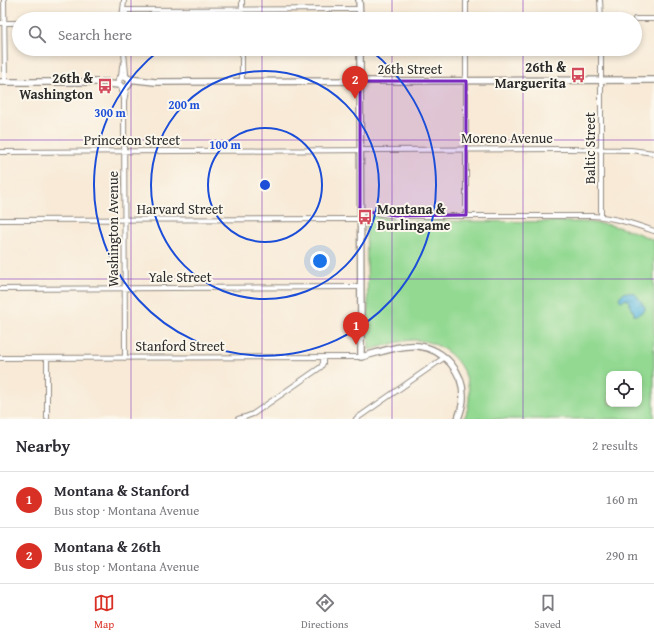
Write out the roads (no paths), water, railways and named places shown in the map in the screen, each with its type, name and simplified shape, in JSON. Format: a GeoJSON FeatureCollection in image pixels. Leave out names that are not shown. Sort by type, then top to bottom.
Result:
{"type":"FeatureCollection","features":[{"type":"Feature","properties":{"kind":"street"},"geometry":{"type":"LineString","coordinates":[[2,82],[2,23],[4,0]]}},
{"type":"Feature","properties":{"kind":"street"},"geometry":{"type":"LineString","coordinates":[[124,0],[124,10],[359,9]]}},
{"type":"Feature","properties":{"kind":"street"},"geometry":{"type":"LineString","coordinates":[[242,0],[242,10]]}},
{"type":"Feature","properties":{"kind":"street"},"geometry":{"type":"LineString","coordinates":[[359,0],[359,12]]}},
{"type":"Feature","properties":{"kind":"street"},"geometry":{"type":"LineString","coordinates":[[466,0],[466,12]]}},
{"type":"Feature","properties":{"kind":"street"},"geometry":{"type":"LineString","coordinates":[[600,0],[601,12]]}},
{"type":"Feature","properties":{"kind":"street"},"geometry":{"type":"LineString","coordinates":[[642,19],[654,19]]}},
{"type":"Feature","properties":{"kind":"street","name":"Washington Avenue"},"geometry":{"type":"LineString","coordinates":[[124,56],[124,63],[126,65],[124,82],[125,358]]}},
{"type":"Feature","properties":{"kind":"street"},"geometry":{"type":"LineString","coordinates":[[242,56],[242,81]]}},
{"type":"Feature","properties":{"kind":"street"},"geometry":{"type":"LineString","coordinates":[[360,56],[361,357],[410,346],[425,347],[436,351],[445,357],[456,370],[463,389],[463,403],[458,419]]}},
{"type":"Feature","properties":{"kind":"street"},"geometry":{"type":"LineString","coordinates":[[466,56],[466,216]]}},
{"type":"Feature","properties":{"kind":"street","name":"Baltic Street"},"geometry":{"type":"LineString","coordinates":[[601,56],[601,216]]}},
{"type":"Feature","properties":{"kind":"street","name":"26th Street"},"geometry":{"type":"LineString","coordinates":[[2,82],[107,82],[108,80],[139,83],[142,81],[654,80]]}},
{"type":"Feature","properties":{"kind":"street","name":"Moreno Avenue"},"geometry":{"type":"LineString","coordinates":[[360,150],[631,150],[654,153]]}},
{"type":"Feature","properties":{"kind":"street","name":"Princeton Street"},"geometry":{"type":"LineString","coordinates":[[0,152],[360,150]]}},
{"type":"Feature","properties":{"kind":"street"},"geometry":{"type":"LineString","coordinates":[[360,210],[397,216],[601,216],[654,231]]}},
{"type":"Feature","properties":{"kind":"street","name":"Harvard Street"},"geometry":{"type":"LineString","coordinates":[[0,220],[360,219]]}},
{"type":"Feature","properties":{"kind":"street","name":"Yale Street"},"geometry":{"type":"LineString","coordinates":[[0,289],[361,287]]}},
{"type":"Feature","properties":{"kind":"street"},"geometry":{"type":"LineString","coordinates":[[238,419],[253,414],[321,367],[324,357]]}},
{"type":"Feature","properties":{"kind":"street","name":"Stanford Street"},"geometry":{"type":"LineString","coordinates":[[0,358],[361,357]]}},
{"type":"Feature","properties":{"kind":"street"},"geometry":{"type":"LineString","coordinates":[[356,419],[445,357]]}},
{"type":"Feature","properties":{"kind":"street"},"geometry":{"type":"LineString","coordinates":[[47,358],[48,419]]}},
{"type":"Feature","properties":{"kind":"water"},"geometry":{"type":"Polygon","coordinates":[[[626,292],[634,293],[645,307],[645,310],[637,315],[634,315],[627,299],[621,301],[619,298],[626,292]]]}},
{"type":"Feature","properties":{"kind":"place","name":"26th & Marguerita"},"geometry":{"type":"Point","coordinates":[578,75]}},
{"type":"Feature","properties":{"kind":"place","name":"26th & Washington"},"geometry":{"type":"Point","coordinates":[105,86]}},
{"type":"Feature","properties":{"kind":"place","name":"Montana & 26th"},"geometry":{"type":"Point","coordinates":[355,99]}},
{"type":"Feature","properties":{"kind":"place","name":"Montana & Burlingame"},"geometry":{"type":"Point","coordinates":[365,217]}},
{"type":"Feature","properties":{"kind":"place","name":"Montana & Stanford"},"geometry":{"type":"Point","coordinates":[356,345]}}]}
